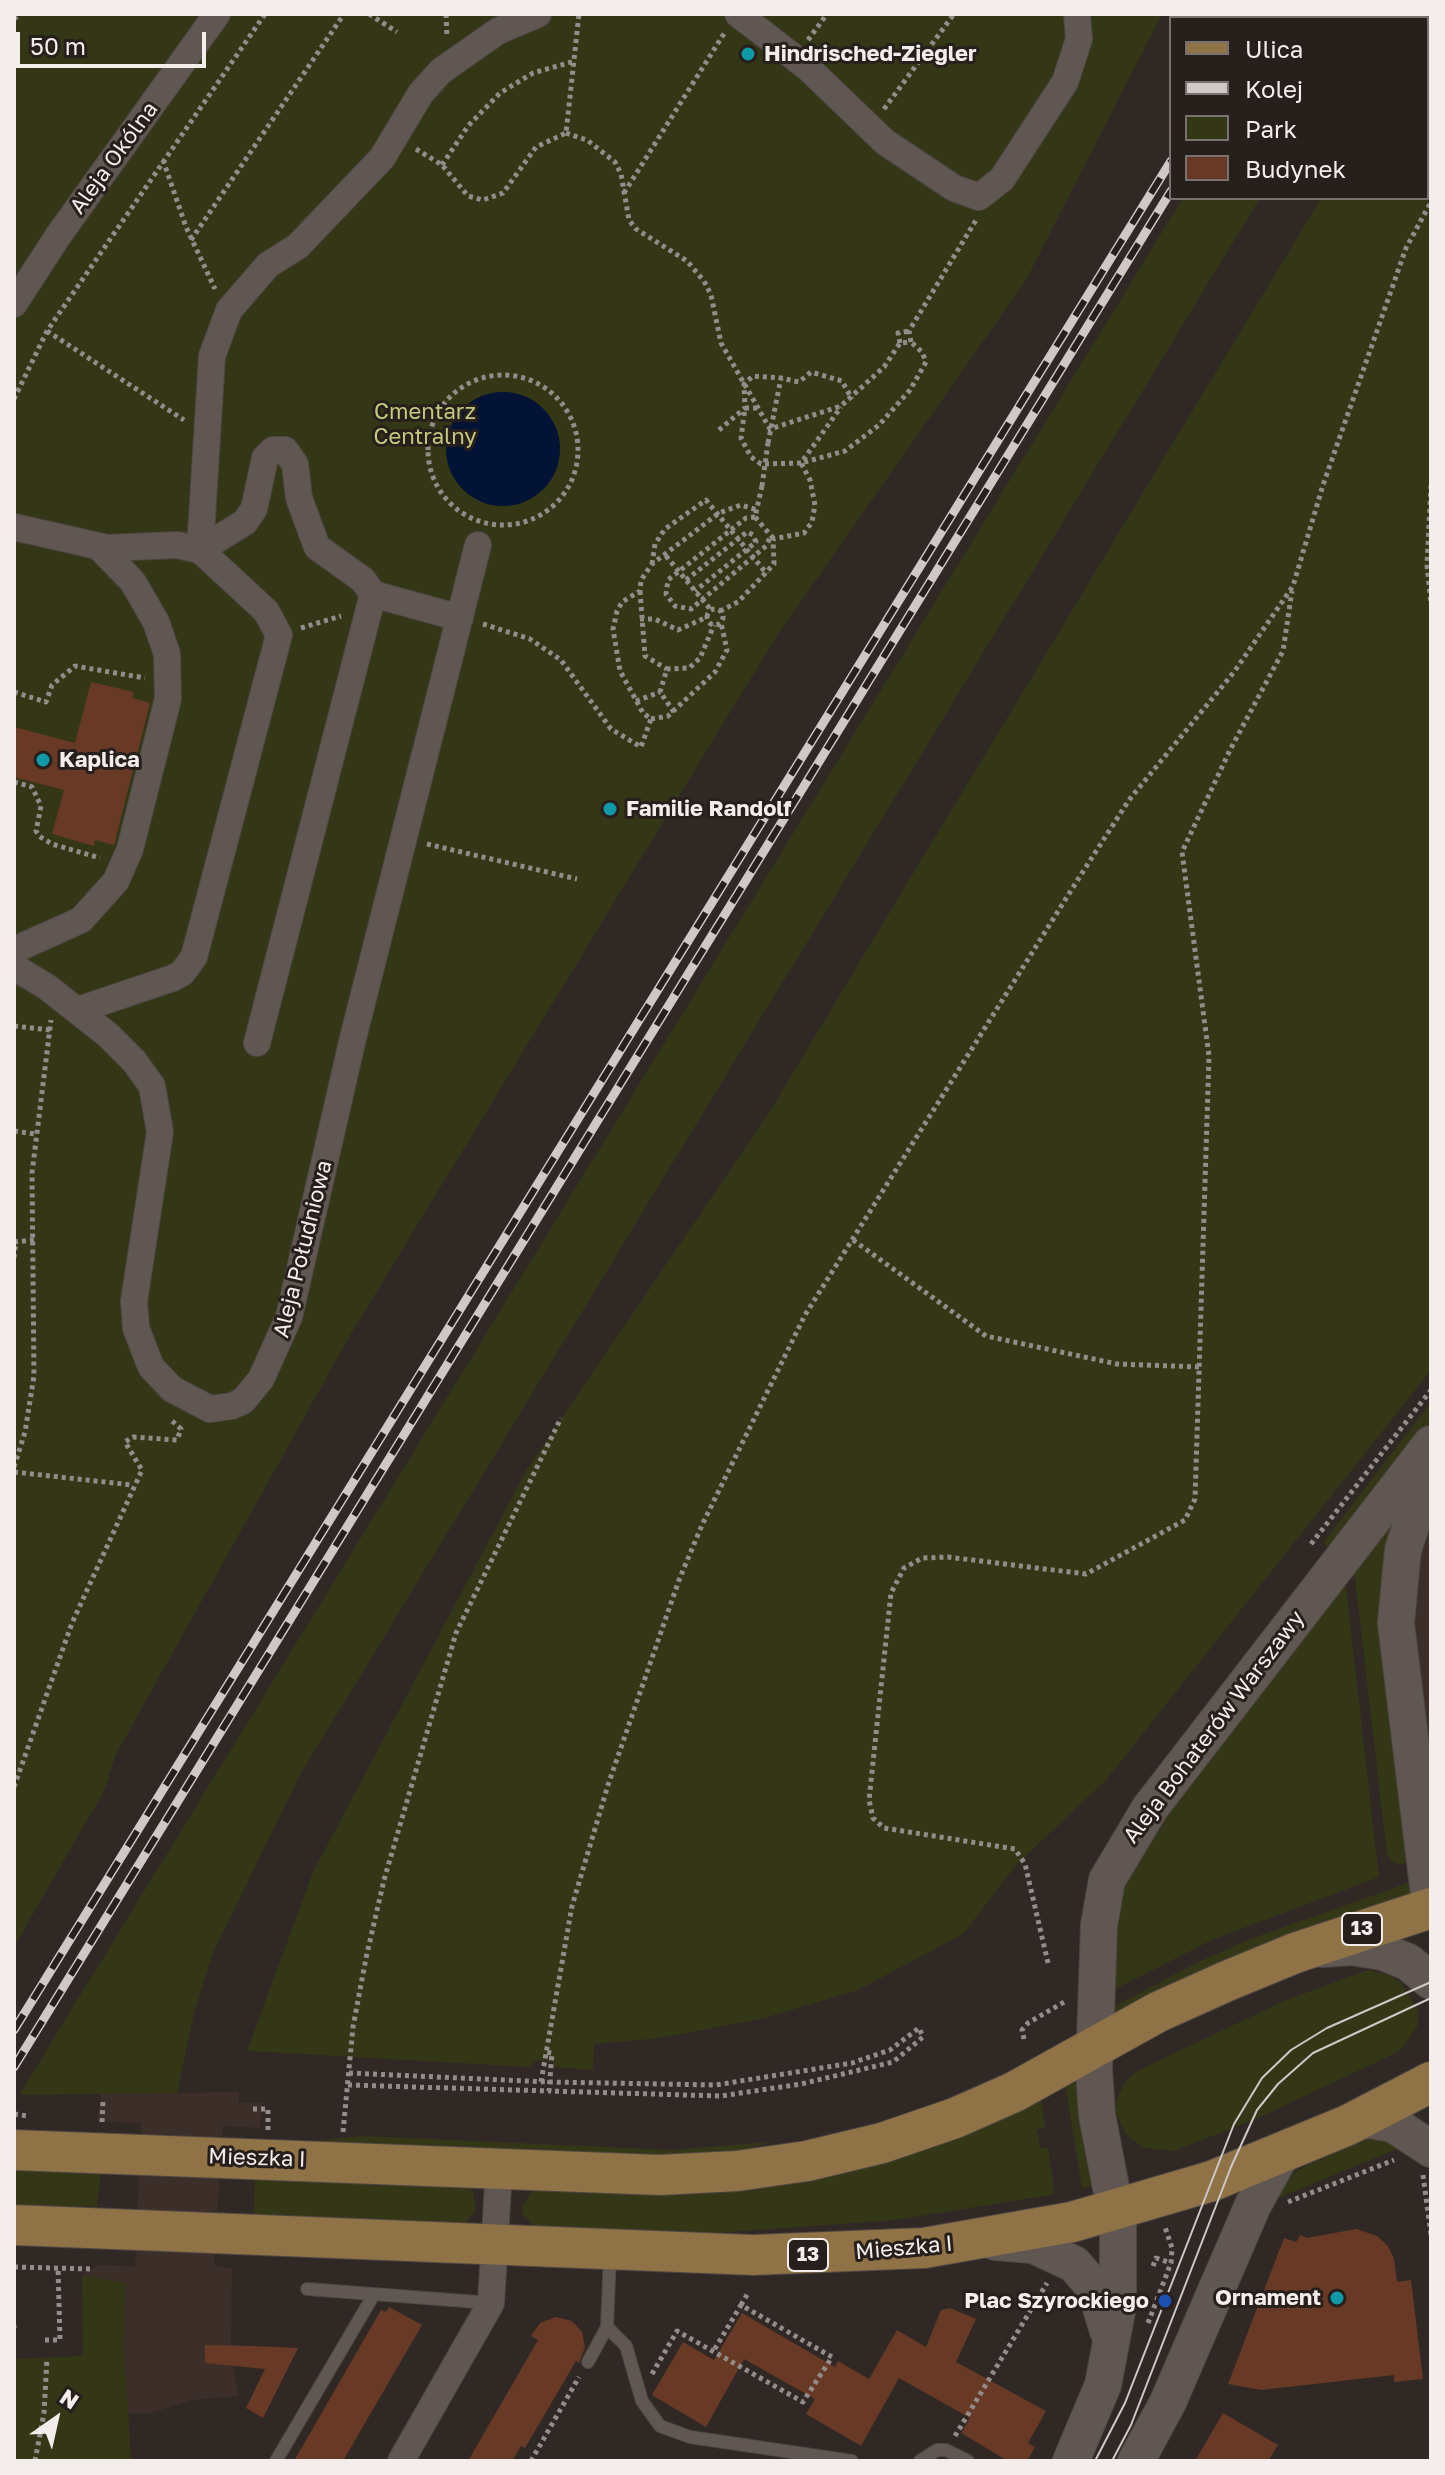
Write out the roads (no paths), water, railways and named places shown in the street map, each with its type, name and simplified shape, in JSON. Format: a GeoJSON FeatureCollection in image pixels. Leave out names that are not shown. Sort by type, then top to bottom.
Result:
{"type":"FeatureCollection","features":[{"type":"Feature","properties":{"kind":"main road","name":"13"},"geometry":{"type":"LineString","coordinates":[[1095,2048],[1191,1997],[1295,1953],[1431,1909]]}},
{"type":"Feature","properties":{"kind":"main road","name":"Mieszka I"},"geometry":{"type":"LineString","coordinates":[[14,2150],[103,2139],[261,2147],[499,2169],[687,2174],[807,2161],[882,2143],[955,2118],[1014,2092],[1095,2048]]}},
{"type":"Feature","properties":{"kind":"main road","name":"13"},"geometry":{"type":"LineString","coordinates":[[1117,2211],[1281,2155],[1431,2082]]}},
{"type":"Feature","properties":{"kind":"main road","name":"Mieszka I"},"geometry":{"type":"LineString","coordinates":[[14,2225],[805,2255],[887,2251],[981,2240],[1117,2211]]}},
{"type":"Feature","properties":{"kind":"street","name":"Aleja Okólna"},"geometry":{"type":"LineString","coordinates":[[14,304],[58,236],[217,14]]}},
{"type":"Feature","properties":{"kind":"street"},"geometry":{"type":"LineString","coordinates":[[200,550],[212,356],[229,310],[268,265],[298,246],[397,138],[421,93],[448,65],[498,31],[538,14]]}},
{"type":"Feature","properties":{"kind":"street"},"geometry":{"type":"LineString","coordinates":[[733,20],[796,57],[869,129],[920,167],[964,193],[979,197],[995,188],[1071,71],[1079,39],[1077,14]]}},
{"type":"Feature","properties":{"kind":"street"},"geometry":{"type":"LineString","coordinates":[[200,550],[245,522],[254,509],[265,458],[273,450],[285,450],[295,464],[299,498],[317,547],[363,580],[371,601],[257,1043]]}},
{"type":"Feature","properties":{"kind":"street"},"geometry":{"type":"LineString","coordinates":[[14,527],[98,546],[123,549],[177,545],[200,550],[266,611],[279,635],[189,966],[173,978],[78,1010]]}},
{"type":"Feature","properties":{"kind":"street","name":"Aleja Południowa"},"geometry":{"type":"LineString","coordinates":[[14,967],[78,1010],[134,1061],[152,1086],[160,1132],[134,1315],[145,1354],[165,1383],[199,1406],[210,1409],[232,1406],[253,1390],[276,1352],[294,1299],[353,1038],[478,545]]}},
{"type":"Feature","properties":{"kind":"street"},"geometry":{"type":"LineString","coordinates":[[14,950],[81,920],[106,896],[124,865],[169,683],[162,639],[146,602],[117,563],[98,546]]}},
{"type":"Feature","properties":{"kind":"street"},"geometry":{"type":"LineString","coordinates":[[371,601],[460,618]]}},
{"type":"Feature","properties":{"kind":"street","name":"Aleja Bohaterów Warszawy"},"geometry":{"type":"LineString","coordinates":[[1071,2461],[1090,2424],[1109,2363],[1118,2306],[1117,2211],[1097,2115],[1095,2048],[1101,1908],[1107,1880],[1122,1850],[1337,1563],[1431,1444]]}},
{"type":"Feature","properties":{"kind":"street"},"geometry":{"type":"LineString","coordinates":[[1431,1464],[1403,1550],[1396,1623],[1431,1909]]}},
{"type":"Feature","properties":{"kind":"street"},"geometry":{"type":"LineString","coordinates":[[1295,1953],[1332,1948],[1368,1948],[1408,1962],[1431,1981]]}},
{"type":"Feature","properties":{"kind":"street"},"geometry":{"type":"LineString","coordinates":[[1352,2123],[1369,2120],[1393,2124],[1425,2157]]}},
{"type":"Feature","properties":{"kind":"street"},"geometry":{"type":"LineString","coordinates":[[1138,2458],[1168,2402],[1253,2205],[1281,2155]]}},
{"type":"Feature","properties":{"kind":"street"},"geometry":{"type":"LineString","coordinates":[[401,2461],[491,2303],[499,2169]]}},
{"type":"Feature","properties":{"kind":"street"},"geometry":{"type":"LineString","coordinates":[[981,2240],[1033,2245],[1064,2257],[1081,2271],[1103,2307],[1109,2363]]}},
{"type":"Feature","properties":{"kind":"lane"},"geometry":{"type":"LineString","coordinates":[[588,2362],[607,2327],[610,2250]]}},
{"type":"Feature","properties":{"kind":"lane"},"geometry":{"type":"LineString","coordinates":[[307,2289],[491,2303]]}},
{"type":"Feature","properties":{"kind":"lane"},"geometry":{"type":"LineString","coordinates":[[276,2461],[373,2296]]}},
{"type":"Feature","properties":{"kind":"lane"},"geometry":{"type":"LineString","coordinates":[[607,2327],[626,2346],[640,2396],[655,2420],[672,2433],[852,2461]]}},
{"type":"Feature","properties":{"kind":"lane"},"geometry":{"type":"LineString","coordinates":[[920,2461],[937,2450],[946,2450],[968,2461]]}},
{"type":"Feature","properties":{"kind":"water"},"geometry":{"type":"Polygon","coordinates":[[[503,392],[535,401],[551,417],[560,449],[551,481],[535,497],[503,506],[471,497],[455,481],[446,449],[455,417],[471,401],[503,392]]]}},
{"type":"Feature","properties":{"kind":"tram line"},"geometry":{"type":"LineString","coordinates":[[1095,2461],[1125,2403],[1234,2124],[1262,2078],[1291,2050],[1327,2028],[1431,1982]]}},
{"type":"Feature","properties":{"kind":"tram line"},"geometry":{"type":"LineString","coordinates":[[1112,2461],[1131,2425],[1231,2167],[1257,2110],[1278,2084],[1313,2053],[1431,1998]]}},
{"type":"Feature","properties":{"kind":"railway"},"geometry":{"type":"LineString","coordinates":[[14,2030],[1169,164]]}},
{"type":"Feature","properties":{"kind":"railway"},"geometry":{"type":"LineString","coordinates":[[14,2067],[1169,194]]}},
{"type":"Feature","properties":{"kind":"place","name":"Hindrisched-Ziegler"},"geometry":{"type":"Point","coordinates":[748,54]}},
{"type":"Feature","properties":{"kind":"place","name":"Kaplica"},"geometry":{"type":"Point","coordinates":[43,760]}},
{"type":"Feature","properties":{"kind":"place","name":"Familie Randolf"},"geometry":{"type":"Point","coordinates":[610,809]}},
{"type":"Feature","properties":{"kind":"place","name":"Ornament"},"geometry":{"type":"Point","coordinates":[1337,2298]}},
{"type":"Feature","properties":{"kind":"place","name":"Plac Szyrockiego"},"geometry":{"type":"Point","coordinates":[1165,2301]}},
{"type":"Feature","properties":{"kind":"park label","name":"Cmentarz Centralny"},"geometry":{"type":"Point","coordinates":[425,424]}}]}
